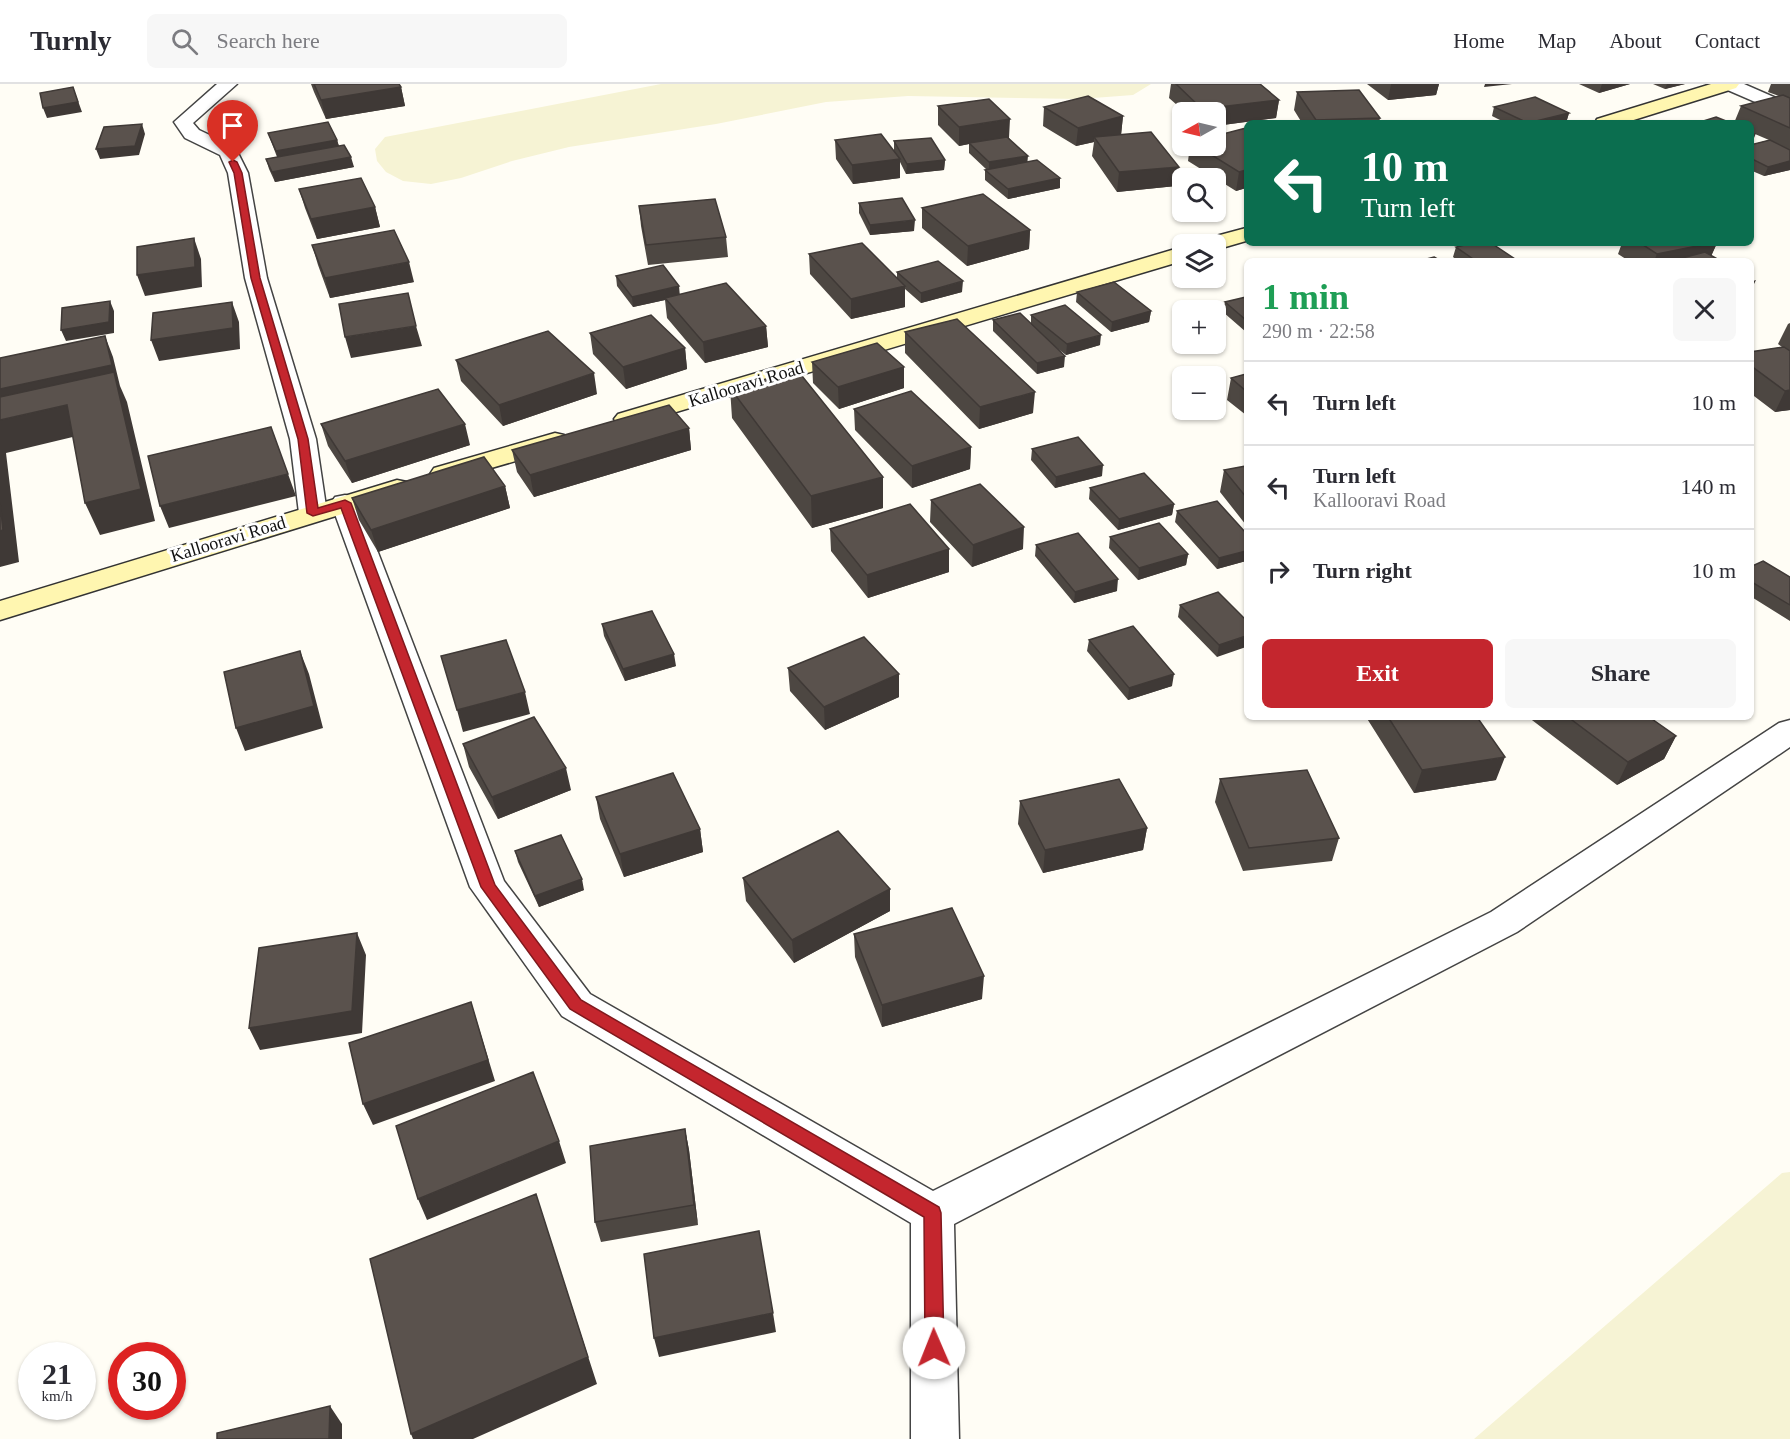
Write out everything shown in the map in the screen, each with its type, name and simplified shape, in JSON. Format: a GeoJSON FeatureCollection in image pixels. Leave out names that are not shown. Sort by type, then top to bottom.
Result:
{"type":"FeatureCollection","features":[{"type":"Feature","properties":{"kind":"main road"},"geometry":{"type":"LineString","coordinates":[[1614,120],[1730,84]]}},
{"type":"Feature","properties":{"kind":"main road"},"geometry":{"type":"LineString","coordinates":[[1226,240],[1244,235]]}},
{"type":"Feature","properties":{"kind":"main road","name":"Kallooravi Road"},"geometry":{"type":"LineString","coordinates":[[609,425],[1172,257]]}},
{"type":"Feature","properties":{"kind":"main road","name":"Kallooravi Road"},"geometry":{"type":"LineString","coordinates":[[0,611],[329,508],[574,435]]}},
{"type":"Feature","properties":{"kind":"street"},"geometry":{"type":"LineString","coordinates":[[228,84],[183,122],[192,134],[228,151],[238,173],[256,278],[303,439],[329,508],[488,887],[576,1005],[932,1213]]}},
{"type":"Feature","properties":{"kind":"street"},"geometry":{"type":"LineString","coordinates":[[1730,84],[1790,111]]}},
{"type":"Feature","properties":{"kind":"street"},"geometry":{"type":"LineString","coordinates":[[932,1213],[1504,922],[1790,731]]}},
{"type":"Feature","properties":{"kind":"street"},"geometry":{"type":"LineString","coordinates":[[932,1213],[935,1439]]}},
{"type":"Feature","properties":{"kind":"shaded area"},"geometry":{"type":"Polygon","coordinates":[[[661,84],[1151,84],[1133,95],[1080,99],[908,96],[826,102],[716,124],[569,147],[512,161],[461,178],[431,184],[403,181],[386,172],[377,161],[375,149],[385,137],[661,84]]]}},
{"type":"Feature","properties":{"kind":"shaded area"},"geometry":{"type":"Polygon","coordinates":[[[1790,1172],[1790,1439],[1474,1439],[1782,1173],[1790,1172]]]}},
{"type":"Feature","properties":{"kind":"building"},"geometry":{"type":"Polygon","coordinates":[[[314,84],[399,84],[401,87],[321,100],[314,84]]]}},
{"type":"Feature","properties":{"kind":"building"},"geometry":{"type":"Polygon","coordinates":[[[1176,84],[1260,84],[1279,100],[1226,106],[1226,102],[1195,102],[1176,84]]]}},
{"type":"Feature","properties":{"kind":"building"},"geometry":{"type":"Polygon","coordinates":[[[73,87],[78,102],[43,108],[40,93],[73,87]]]}},
{"type":"Feature","properties":{"kind":"building"},"geometry":{"type":"Polygon","coordinates":[[[1359,90],[1380,118],[1316,120],[1297,92],[1359,90]]]}},
{"type":"Feature","properties":{"kind":"building"},"geometry":{"type":"Polygon","coordinates":[[[1783,95],[1790,98],[1790,128],[1741,106],[1783,95]]]}},
{"type":"Feature","properties":{"kind":"building"},"geometry":{"type":"Polygon","coordinates":[[[1088,96],[1123,116],[1078,128],[1044,107],[1088,96]]]}},
{"type":"Feature","properties":{"kind":"building"},"geometry":{"type":"Polygon","coordinates":[[[1535,97],[1569,113],[1540,120],[1522,120],[1494,107],[1535,97]]]}},
{"type":"Feature","properties":{"kind":"building"},"geometry":{"type":"Polygon","coordinates":[[[989,99],[1010,119],[959,127],[938,106],[989,99]]]}},
{"type":"Feature","properties":{"kind":"building"},"geometry":{"type":"Polygon","coordinates":[[[1716,117],[1724,120],[1706,120],[1716,117]]]}},
{"type":"Feature","properties":{"kind":"building"},"geometry":{"type":"Polygon","coordinates":[[[328,122],[337,140],[276,151],[268,133],[328,122]]]}},
{"type":"Feature","properties":{"kind":"building"},"geometry":{"type":"Polygon","coordinates":[[[142,124],[135,146],[96,149],[104,127],[142,124]]]}},
{"type":"Feature","properties":{"kind":"building"},"geometry":{"type":"Polygon","coordinates":[[[1244,129],[1244,171],[1239,172],[1213,156],[1226,156],[1226,133],[1244,129]]]}},
{"type":"Feature","properties":{"kind":"building"},"geometry":{"type":"Polygon","coordinates":[[[1151,132],[1179,167],[1119,172],[1094,137],[1151,132]]]}},
{"type":"Feature","properties":{"kind":"building"},"geometry":{"type":"Polygon","coordinates":[[[881,134],[900,159],[852,165],[835,140],[881,134]]]}},
{"type":"Feature","properties":{"kind":"building"},"geometry":{"type":"Polygon","coordinates":[[[1007,137],[1028,156],[989,162],[969,143],[1007,137]]]}},
{"type":"Feature","properties":{"kind":"building"},"geometry":{"type":"Polygon","coordinates":[[[931,138],[945,160],[907,164],[894,141],[931,138]]]}},
{"type":"Feature","properties":{"kind":"building"},"geometry":{"type":"Polygon","coordinates":[[[1770,140],[1790,150],[1790,161],[1768,167],[1754,160],[1754,144],[1770,140]]]}},
{"type":"Feature","properties":{"kind":"building"},"geometry":{"type":"Polygon","coordinates":[[[344,145],[351,157],[272,172],[266,159],[344,145]]]}},
{"type":"Feature","properties":{"kind":"building"},"geometry":{"type":"Polygon","coordinates":[[[1037,160],[1060,178],[1008,189],[985,170],[1037,160]]]}},
{"type":"Feature","properties":{"kind":"building"},"geometry":{"type":"Polygon","coordinates":[[[361,178],[375,207],[311,219],[299,189],[361,178]]]}},
{"type":"Feature","properties":{"kind":"building"},"geometry":{"type":"Polygon","coordinates":[[[983,194],[1030,230],[968,246],[922,208],[983,194]]]}},
{"type":"Feature","properties":{"kind":"building"},"geometry":{"type":"Polygon","coordinates":[[[902,198],[915,220],[870,225],[859,203],[902,198]]]}},
{"type":"Feature","properties":{"kind":"building"},"geometry":{"type":"Polygon","coordinates":[[[715,199],[726,237],[646,245],[639,206],[715,199]]]}},
{"type":"Feature","properties":{"kind":"building"},"geometry":{"type":"Polygon","coordinates":[[[394,230],[409,262],[325,278],[312,245],[394,230]]]}},
{"type":"Feature","properties":{"kind":"building"},"geometry":{"type":"Polygon","coordinates":[[[194,238],[195,267],[137,275],[137,247],[194,238]]]}},
{"type":"Feature","properties":{"kind":"building"},"geometry":{"type":"Polygon","coordinates":[[[862,243],[905,286],[851,299],[809,254],[862,243]]]}},
{"type":"Feature","properties":{"kind":"building"},"geometry":{"type":"Polygon","coordinates":[[[1496,246],[1514,258],[1472,258],[1456,247],[1496,246]]]}},
{"type":"Feature","properties":{"kind":"building"},"geometry":{"type":"Polygon","coordinates":[[[1645,246],[1697,246],[1657,254],[1645,246]]]}},
{"type":"Feature","properties":{"kind":"building"},"geometry":{"type":"Polygon","coordinates":[[[1705,252],[1716,258],[1682,258],[1705,252]]]}},
{"type":"Feature","properties":{"kind":"building"},"geometry":{"type":"Polygon","coordinates":[[[938,261],[963,281],[921,293],[897,272],[938,261]]]}},
{"type":"Feature","properties":{"kind":"building"},"geometry":{"type":"Polygon","coordinates":[[[663,265],[679,286],[632,297],[616,276],[663,265]]]}},
{"type":"Feature","properties":{"kind":"building"},"geometry":{"type":"Polygon","coordinates":[[[1114,282],[1151,311],[1112,322],[1077,292],[1114,282]]]}},
{"type":"Feature","properties":{"kind":"building"},"geometry":{"type":"Polygon","coordinates":[[[726,283],[766,326],[703,342],[665,298],[726,283]]]}},
{"type":"Feature","properties":{"kind":"building"},"geometry":{"type":"Polygon","coordinates":[[[408,293],[416,326],[345,337],[339,304],[408,293]]]}},
{"type":"Feature","properties":{"kind":"building"},"geometry":{"type":"Polygon","coordinates":[[[1244,297],[1244,318],[1226,303],[1226,302],[1244,297]]]}},
{"type":"Feature","properties":{"kind":"building"},"geometry":{"type":"Polygon","coordinates":[[[110,301],[109,322],[61,330],[62,308],[110,301]]]}},
{"type":"Feature","properties":{"kind":"building"},"geometry":{"type":"Polygon","coordinates":[[[232,302],[233,328],[151,340],[153,313],[232,302]]]}},
{"type":"Feature","properties":{"kind":"building"},"geometry":{"type":"Polygon","coordinates":[[[1065,305],[1101,335],[1067,344],[1031,315],[1065,305]]]}},
{"type":"Feature","properties":{"kind":"building"},"geometry":{"type":"Polygon","coordinates":[[[1020,313],[1065,356],[1037,363],[993,320],[1020,313]]]}},
{"type":"Feature","properties":{"kind":"building"},"geometry":{"type":"Polygon","coordinates":[[[651,315],[685,348],[623,367],[590,333],[651,315]]]}},
{"type":"Feature","properties":{"kind":"building"},"geometry":{"type":"Polygon","coordinates":[[[957,319],[1035,392],[980,407],[905,332],[957,319]]]}},
{"type":"Feature","properties":{"kind":"building"},"geometry":{"type":"Polygon","coordinates":[[[548,331],[594,373],[499,405],[456,360],[548,331]]]}},
{"type":"Feature","properties":{"kind":"building"},"geometry":{"type":"Polygon","coordinates":[[[105,336],[112,365],[0,389],[0,358],[105,336]]]}},
{"type":"Feature","properties":{"kind":"building"},"geometry":{"type":"Polygon","coordinates":[[[877,343],[904,367],[838,387],[812,362],[877,343]]]}},
{"type":"Feature","properties":{"kind":"building"},"geometry":{"type":"Polygon","coordinates":[[[1784,347],[1790,351],[1790,390],[1785,391],[1754,368],[1754,351],[1784,347]]]}},
{"type":"Feature","properties":{"kind":"building"},"geometry":{"type":"Polygon","coordinates":[[[798,371],[883,477],[811,496],[730,388],[798,371]]]}},
{"type":"Feature","properties":{"kind":"building"},"geometry":{"type":"Polygon","coordinates":[[[114,372],[141,489],[85,503],[67,405],[0,420],[0,397],[114,372]]]}},
{"type":"Feature","properties":{"kind":"building"},"geometry":{"type":"Polygon","coordinates":[[[1244,375],[1244,389],[1231,378],[1244,375]]]}},
{"type":"Feature","properties":{"kind":"building"},"geometry":{"type":"Polygon","coordinates":[[[438,389],[465,424],[345,461],[321,424],[438,389]]]}},
{"type":"Feature","properties":{"kind":"building"},"geometry":{"type":"Polygon","coordinates":[[[911,391],[971,447],[912,466],[854,409],[911,391]]]}},
{"type":"Feature","properties":{"kind":"building"},"geometry":{"type":"Polygon","coordinates":[[[669,405],[689,428],[530,475],[512,450],[669,405]]]}},
{"type":"Feature","properties":{"kind":"building"},"geometry":{"type":"Polygon","coordinates":[[[271,427],[288,474],[160,506],[148,456],[271,427]]]}},
{"type":"Feature","properties":{"kind":"building"},"geometry":{"type":"Polygon","coordinates":[[[1078,437],[1103,465],[1056,477],[1032,449],[1078,437]]]}},
{"type":"Feature","properties":{"kind":"building"},"geometry":{"type":"Polygon","coordinates":[[[484,457],[505,486],[371,530],[352,498],[484,457]]]}},
{"type":"Feature","properties":{"kind":"building"},"geometry":{"type":"Polygon","coordinates":[[[1244,466],[1244,495],[1224,470],[1244,466]]]}},
{"type":"Feature","properties":{"kind":"building"},"geometry":{"type":"Polygon","coordinates":[[[1144,473],[1174,504],[1119,519],[1090,488],[1144,473]]]}},
{"type":"Feature","properties":{"kind":"building"},"geometry":{"type":"Polygon","coordinates":[[[980,484],[1024,527],[973,545],[931,500],[980,484]]]}},
{"type":"Feature","properties":{"kind":"building"},"geometry":{"type":"Polygon","coordinates":[[[1217,501],[1244,531],[1244,552],[1219,558],[1177,511],[1217,501]]]}},
{"type":"Feature","properties":{"kind":"building"},"geometry":{"type":"Polygon","coordinates":[[[0,502],[3,530],[0,531],[0,502]]]}},
{"type":"Feature","properties":{"kind":"building"},"geometry":{"type":"Polygon","coordinates":[[[910,504],[949,549],[867,575],[830,529],[910,504]]]}},
{"type":"Feature","properties":{"kind":"building"},"geometry":{"type":"Polygon","coordinates":[[[1159,523],[1188,554],[1139,568],[1110,537],[1159,523]]]}},
{"type":"Feature","properties":{"kind":"building"},"geometry":{"type":"Polygon","coordinates":[[[1078,533],[1118,579],[1075,592],[1036,545],[1078,533]]]}},
{"type":"Feature","properties":{"kind":"building"},"geometry":{"type":"Polygon","coordinates":[[[1763,561],[1790,577],[1790,605],[1754,583],[1754,565],[1763,561]]]}},
{"type":"Feature","properties":{"kind":"building"},"geometry":{"type":"Polygon","coordinates":[[[1218,592],[1244,618],[1244,637],[1219,645],[1180,605],[1218,592]]]}},
{"type":"Feature","properties":{"kind":"building"},"geometry":{"type":"Polygon","coordinates":[[[652,611],[674,654],[623,669],[602,624],[652,611]]]}},
{"type":"Feature","properties":{"kind":"building"},"geometry":{"type":"Polygon","coordinates":[[[1133,626],[1174,674],[1129,688],[1089,640],[1133,626]]]}},
{"type":"Feature","properties":{"kind":"building"},"geometry":{"type":"Polygon","coordinates":[[[864,637],[899,674],[824,707],[788,668],[864,637]]]}},
{"type":"Feature","properties":{"kind":"building"},"geometry":{"type":"Polygon","coordinates":[[[506,640],[525,692],[457,710],[441,656],[506,640]]]}},
{"type":"Feature","properties":{"kind":"building"},"geometry":{"type":"Polygon","coordinates":[[[300,651],[314,706],[236,728],[224,672],[300,651]]]}},
{"type":"Feature","properties":{"kind":"building"},"geometry":{"type":"Polygon","coordinates":[[[534,717],[566,768],[492,797],[463,744],[534,717]]]}},
{"type":"Feature","properties":{"kind":"building"},"geometry":{"type":"Polygon","coordinates":[[[1390,720],[1479,720],[1505,757],[1422,770],[1390,720]]]}},
{"type":"Feature","properties":{"kind":"building"},"geometry":{"type":"Polygon","coordinates":[[[1572,720],[1653,720],[1676,736],[1628,762],[1572,720]]]}},
{"type":"Feature","properties":{"kind":"building"},"geometry":{"type":"Polygon","coordinates":[[[1307,770],[1339,838],[1249,848],[1220,779],[1307,770]]]}},
{"type":"Feature","properties":{"kind":"building"},"geometry":{"type":"Polygon","coordinates":[[[673,773],[700,829],[620,854],[596,797],[673,773]]]}},
{"type":"Feature","properties":{"kind":"building"},"geometry":{"type":"Polygon","coordinates":[[[1119,779],[1147,828],[1045,850],[1020,801],[1119,779]]]}},
{"type":"Feature","properties":{"kind":"building"},"geometry":{"type":"Polygon","coordinates":[[[838,831],[890,889],[792,940],[743,878],[838,831]]]}},
{"type":"Feature","properties":{"kind":"building"},"geometry":{"type":"Polygon","coordinates":[[[561,835],[582,879],[535,896],[515,851],[561,835]]]}},
{"type":"Feature","properties":{"kind":"building"},"geometry":{"type":"Polygon","coordinates":[[[952,908],[984,976],[882,1005],[854,934],[952,908]]]}},
{"type":"Feature","properties":{"kind":"building"},"geometry":{"type":"Polygon","coordinates":[[[357,933],[352,1011],[249,1028],[259,948],[357,933]]]}},
{"type":"Feature","properties":{"kind":"building"},"geometry":{"type":"Polygon","coordinates":[[[471,1002],[488,1060],[363,1104],[349,1043],[471,1002]]]}},
{"type":"Feature","properties":{"kind":"building"},"geometry":{"type":"Polygon","coordinates":[[[533,1072],[559,1141],[418,1199],[396,1126],[533,1072]]]}},
{"type":"Feature","properties":{"kind":"building"},"geometry":{"type":"Polygon","coordinates":[[[685,1129],[694,1205],[595,1222],[590,1146],[685,1129]]]}},
{"type":"Feature","properties":{"kind":"building"},"geometry":{"type":"Polygon","coordinates":[[[536,1194],[588,1357],[411,1434],[370,1259],[536,1194]]]}},
{"type":"Feature","properties":{"kind":"building"},"geometry":{"type":"Polygon","coordinates":[[[759,1231],[773,1313],[654,1338],[644,1254],[759,1231]]]}},
{"type":"Feature","properties":{"kind":"building"},"geometry":{"type":"Polygon","coordinates":[[[330,1406],[329,1439],[217,1439],[217,1433],[330,1406]]]}},
{"type":"Feature","properties":{"kind":"route"},"geometry":{"type":"LineString","coordinates":[[233,162],[238,173],[256,278],[303,439],[313,513],[345,503],[488,887],[576,1005],[932,1213],[934,1348]]}}]}
